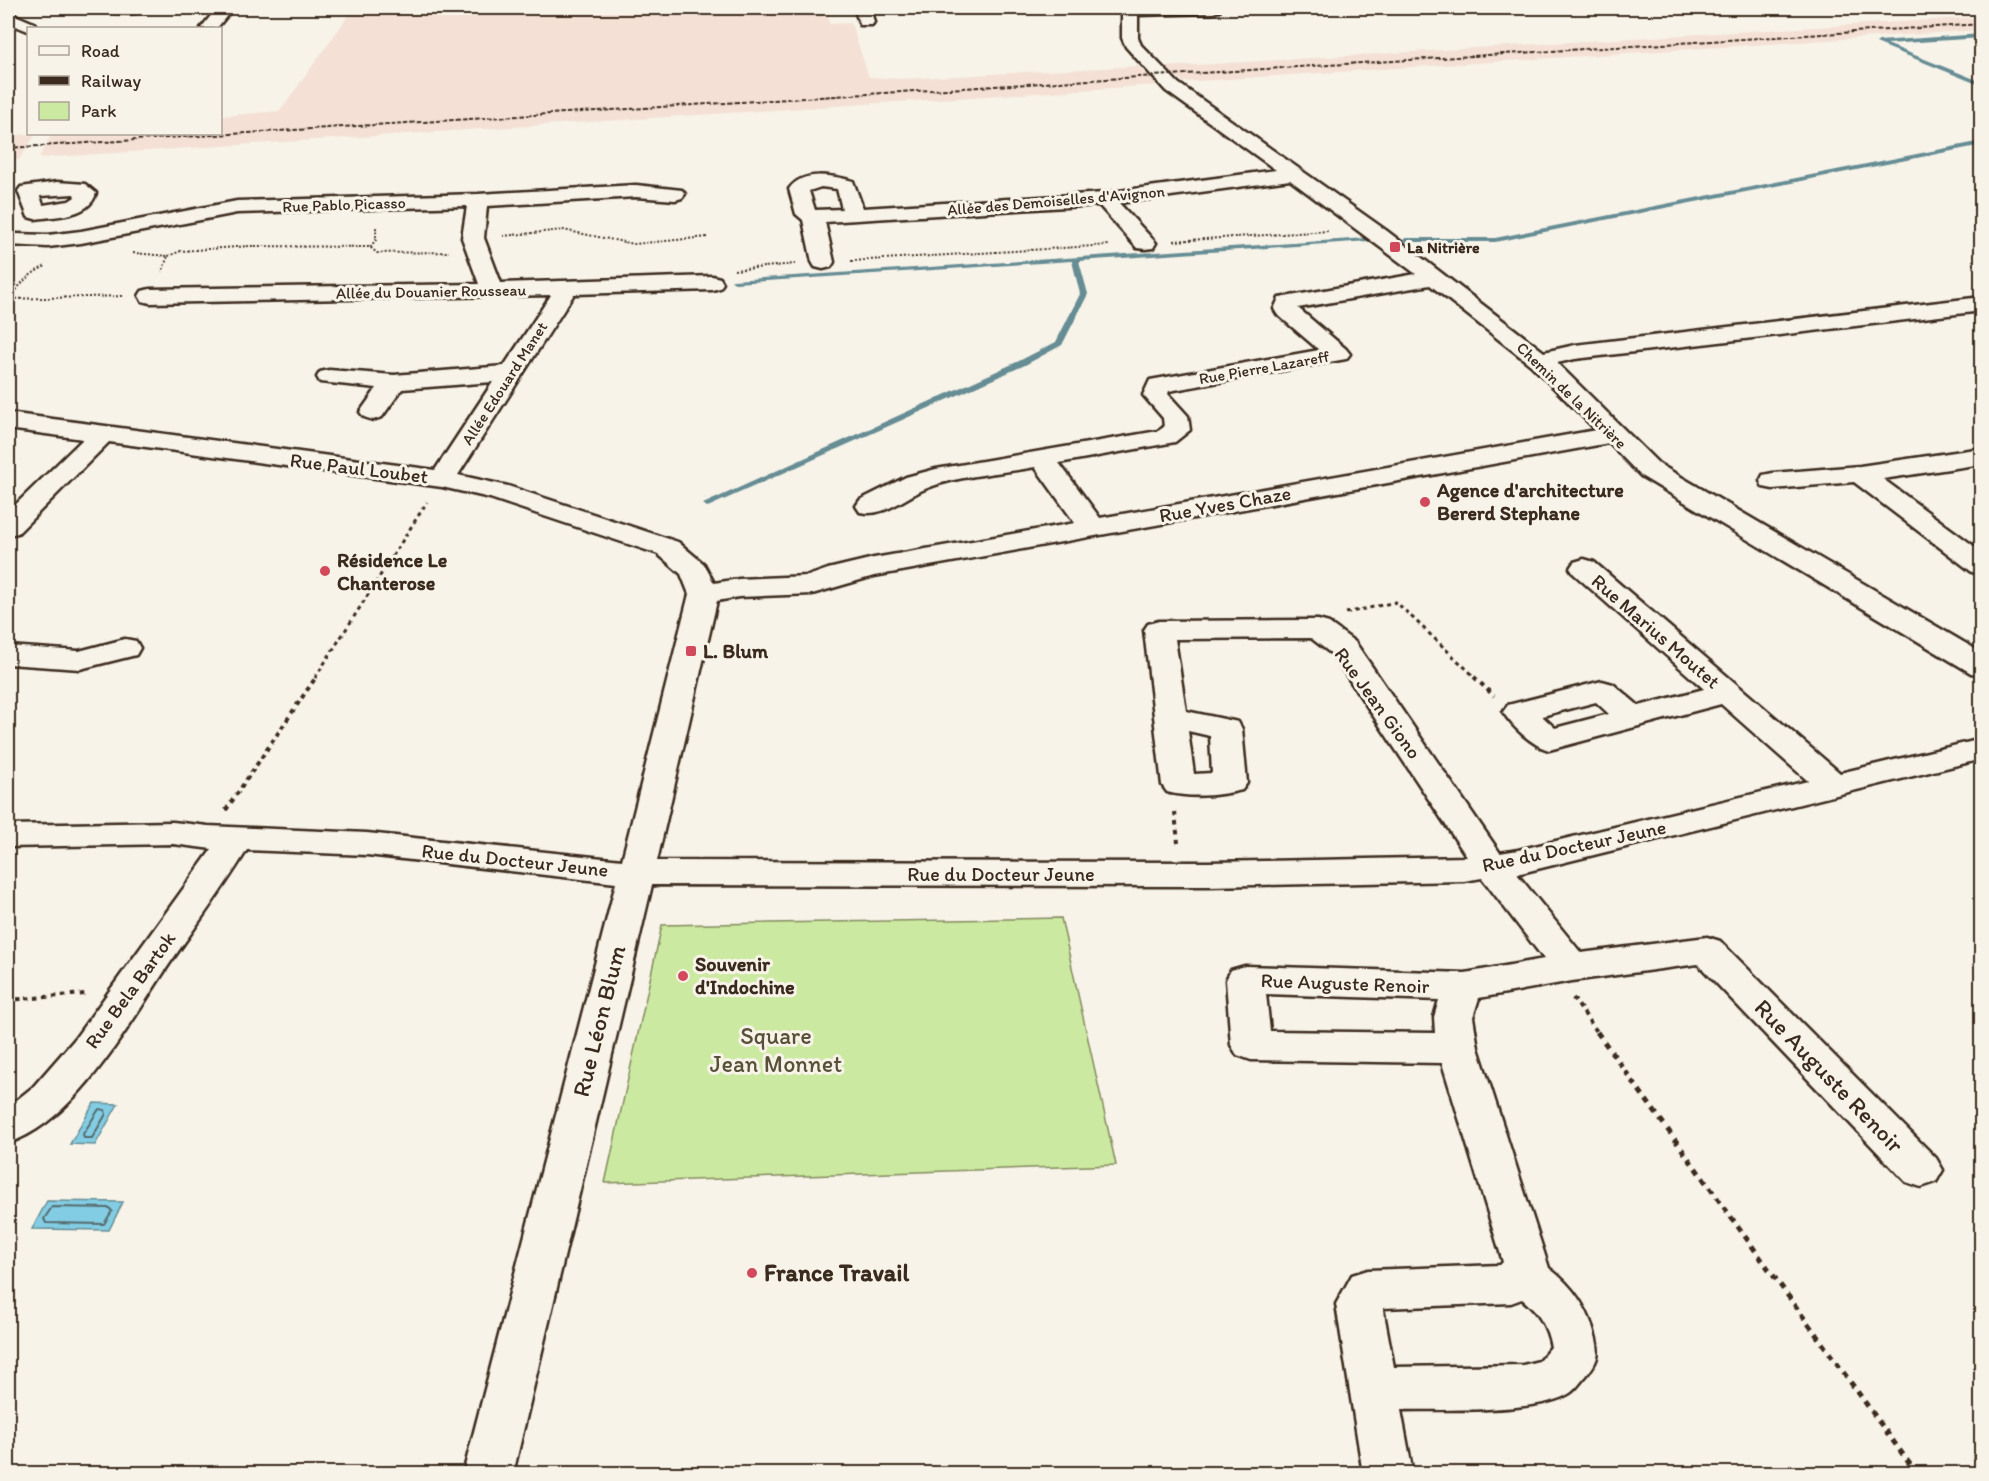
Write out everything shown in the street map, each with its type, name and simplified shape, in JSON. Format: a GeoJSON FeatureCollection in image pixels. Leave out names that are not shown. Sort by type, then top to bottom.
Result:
{"type":"FeatureCollection","features":[{"type":"Feature","properties":{"kind":"street"},"geometry":{"type":"LineString","coordinates":[[109,8],[145,8]]}},
{"type":"Feature","properties":{"kind":"street"},"geometry":{"type":"LineString","coordinates":[[210,27],[225,8]]}},
{"type":"Feature","properties":{"kind":"street"},"geometry":{"type":"LineString","coordinates":[[1131,9],[1213,8]]}},
{"type":"Feature","properties":{"kind":"street","name":"Chemin de la Nitrière"},"geometry":{"type":"LineString","coordinates":[[1131,9],[1131,38],[1139,54],[1193,104],[1368,227],[1540,360],[1650,470],[1697,500],[1978,660]]}},
{"type":"Feature","properties":{"kind":"street"},"geometry":{"type":"LineString","coordinates":[[8,16],[28,26]]}},
{"type":"Feature","properties":{"kind":"street","name":"Allée des Demoiselles d'Avignon"},"geometry":{"type":"LineString","coordinates":[[813,217],[1104,199],[1293,174]]}},
{"type":"Feature","properties":{"kind":"street"},"geometry":{"type":"LineString","coordinates":[[823,262],[813,217],[806,214],[799,189],[804,184],[817,182],[835,182],[846,185],[854,214]]}},
{"type":"Feature","properties":{"kind":"street"},"geometry":{"type":"LineString","coordinates":[[8,183],[28,191],[78,188],[86,193],[84,200],[75,206],[34,213],[12,245]]}},
{"type":"Feature","properties":{"kind":"street"},"geometry":{"type":"LineString","coordinates":[[28,191],[34,213]]}},
{"type":"Feature","properties":{"kind":"street","name":"Rue Pablo Picasso"},"geometry":{"type":"LineString","coordinates":[[12,245],[81,237],[237,207],[478,200],[636,191],[675,194]]}},
{"type":"Feature","properties":{"kind":"street"},"geometry":{"type":"LineString","coordinates":[[1104,199],[1145,243]]}},
{"type":"Feature","properties":{"kind":"street"},"geometry":{"type":"LineString","coordinates":[[478,200],[475,244],[492,290]]}},
{"type":"Feature","properties":{"kind":"street","name":"Rue Pierre Lazareff"},"geometry":{"type":"LineString","coordinates":[[1042,459],[1166,438],[1177,430],[1174,416],[1155,394],[1159,385],[1338,354],[1286,309],[1287,303],[1435,277]]}},
{"type":"Feature","properties":{"kind":"street","name":"Allée du Douanier Rousseau"},"geometry":{"type":"LineString","coordinates":[[150,296],[492,290],[712,283]]}},
{"type":"Feature","properties":{"kind":"street","name":"Allée Edouard Manet"},"geometry":{"type":"LineString","coordinates":[[442,479],[567,288]]}},
{"type":"Feature","properties":{"kind":"street"},"geometry":{"type":"LineString","coordinates":[[1540,360],[1575,352],[1982,304]]}},
{"type":"Feature","properties":{"kind":"street"},"geometry":{"type":"LineString","coordinates":[[329,377],[394,382],[510,373]]}},
{"type":"Feature","properties":{"kind":"street"},"geometry":{"type":"LineString","coordinates":[[374,412],[394,382]]}},
{"type":"Feature","properties":{"kind":"street","name":"Rue Paul Loubet"},"geometry":{"type":"LineString","coordinates":[[8,421],[442,479],[498,492],[668,548],[699,582]]}},
{"type":"Feature","properties":{"kind":"street"},"geometry":{"type":"LineString","coordinates":[[8,526],[103,434]]}},
{"type":"Feature","properties":{"kind":"street","name":"Rue Yves Chaze"},"geometry":{"type":"LineString","coordinates":[[699,582],[739,588],[812,585],[838,575],[1613,435]]}},
{"type":"Feature","properties":{"kind":"street"},"geometry":{"type":"LineString","coordinates":[[1773,481],[1860,474],[1982,456]]}},
{"type":"Feature","properties":{"kind":"street"},"geometry":{"type":"LineString","coordinates":[[870,506],[916,483],[945,475],[1042,459],[1093,528]]}},
{"type":"Feature","properties":{"kind":"street"},"geometry":{"type":"LineString","coordinates":[[1860,474],[1982,566]]}},
{"type":"Feature","properties":{"kind":"street","name":"Rue Marius Moutet"},"geometry":{"type":"LineString","coordinates":[[1584,568],[1834,786]]}},
{"type":"Feature","properties":{"kind":"street","name":"Rue Léon Blum"},"geometry":{"type":"LineString","coordinates":[[488,1473],[636,873],[699,582]]}},
{"type":"Feature","properties":{"kind":"street","name":"Rue Jean Giono"},"geometry":{"type":"LineString","coordinates":[[1179,785],[1159,630],[1318,629],[1344,649],[1492,867]]}},
{"type":"Feature","properties":{"kind":"street"},"geometry":{"type":"LineString","coordinates":[[8,655],[80,660],[125,648]]}},
{"type":"Feature","properties":{"kind":"street","name":"Rue Marius Moutet"},"geometry":{"type":"LineString","coordinates":[[1519,712],[1549,740],[1727,693]]}},
{"type":"Feature","properties":{"kind":"street"},"geometry":{"type":"LineString","coordinates":[[1170,718],[1226,729],[1230,783],[1179,785]]}},
{"type":"Feature","properties":{"kind":"street","name":"Rue du Docteur Jeune"},"geometry":{"type":"LineString","coordinates":[[8,836],[173,833],[367,844],[636,873],[1181,874],[1492,867],[1982,749]]}},
{"type":"Feature","properties":{"kind":"street","name":"Rue Bela Bartok"},"geometry":{"type":"LineString","coordinates":[[8,1127],[22,1121],[55,1091],[131,990],[222,837]]}},
{"type":"Feature","properties":{"kind":"street"},"geometry":{"type":"LineString","coordinates":[[1492,867],[1563,969]]}},
{"type":"Feature","properties":{"kind":"street","name":"Rue Auguste Renoir"},"geometry":{"type":"LineString","coordinates":[[1458,1048],[1251,1045],[1245,980],[1465,987],[1563,969],[1707,950],[1921,1170]]}},
{"type":"Feature","properties":{"kind":"street","name":"Rue Auguste Renoir"},"geometry":{"type":"LineString","coordinates":[[1465,987],[1452,1019],[1458,1048],[1527,1266],[1521,1273]]}},
{"type":"Feature","properties":{"kind":"street"},"geometry":{"type":"LineString","coordinates":[[1374,1389],[1523,1386],[1554,1378],[1576,1353],[1569,1321],[1549,1294],[1521,1273],[1511,1284],[1368,1289],[1359,1304],[1388,1473]]}},
{"type":"Feature","properties":{"kind":"path"},"geometry":{"type":"LineString","coordinates":[[733,271],[749,267],[1368,227]]}},
{"type":"Feature","properties":{"kind":"path"},"geometry":{"type":"LineString","coordinates":[[81,237],[135,254],[168,256],[181,252],[250,246],[369,247],[377,253],[475,244],[563,231],[634,244],[708,237]]}},
{"type":"Feature","properties":{"kind":"path"},"geometry":{"type":"LineString","coordinates":[[8,299],[150,296],[168,256]]}},
{"type":"Feature","properties":{"kind":"path"},"geometry":{"type":"LineString","coordinates":[[222,837],[321,670],[442,479]]}},
{"type":"Feature","properties":{"kind":"path"},"geometry":{"type":"LineString","coordinates":[[1318,629],[1324,618],[1396,602],[1504,707],[1519,712]]}},
{"type":"Feature","properties":{"kind":"path"},"geometry":{"type":"LineString","coordinates":[[1179,785],[1174,804],[1181,874]]}},
{"type":"Feature","properties":{"kind":"path"},"geometry":{"type":"LineString","coordinates":[[1563,969],[1917,1473]]}},
{"type":"Feature","properties":{"kind":"path"},"geometry":{"type":"LineString","coordinates":[[8,1000],[131,990]]}},
{"type":"Feature","properties":{"kind":"shaded area"},"geometry":{"type":"Polygon","coordinates":[[[354,8],[848,8],[828,13],[829,24],[851,23],[869,77],[901,79],[1138,66],[1157,85],[39,158],[51,135],[222,135],[222,116],[280,111],[354,8]]]}},
{"type":"Feature","properties":{"kind":"shaded area"},"geometry":{"type":"Polygon","coordinates":[[[1981,17],[1981,30],[1183,82],[1163,67],[1981,17]]]}},
{"type":"Feature","properties":{"kind":"shaded area"},"geometry":{"type":"Polygon","coordinates":[[[8,135],[35,135],[19,160],[8,160],[8,135]]]}},
{"type":"Feature","properties":{"kind":"green space","name":"Square Jean Monnet"},"geometry":{"type":"Polygon","coordinates":[[[1061,918],[1116,1165],[605,1183],[662,925],[1061,918]]]}},
{"type":"Feature","properties":{"kind":"water"},"geometry":{"type":"Polygon","coordinates":[[[94,1103],[118,1104],[95,1145],[70,1144],[94,1103]]]}},
{"type":"Feature","properties":{"kind":"water"},"geometry":{"type":"Polygon","coordinates":[[[47,1201],[123,1202],[109,1230],[32,1229],[47,1201]]]}},
{"type":"Feature","properties":{"kind":"waterway"},"geometry":{"type":"LineString","coordinates":[[1882,43],[1982,36]]}},
{"type":"Feature","properties":{"kind":"waterway"},"geometry":{"type":"LineString","coordinates":[[1879,43],[1982,84]]}},
{"type":"Feature","properties":{"kind":"waterway"},"geometry":{"type":"LineString","coordinates":[[1406,240],[1495,240],[1982,143]]}},
{"type":"Feature","properties":{"kind":"waterway"},"geometry":{"type":"LineString","coordinates":[[735,281],[1367,240]]}},
{"type":"Feature","properties":{"kind":"waterway"},"geometry":{"type":"LineString","coordinates":[[707,504],[1022,363],[1059,343],[1084,294],[1075,260]]}},
{"type":"Feature","properties":{"kind":"railway"},"geometry":{"type":"LineString","coordinates":[[222,135],[1982,24]]}},
{"type":"Feature","properties":{"kind":"railway"},"geometry":{"type":"LineString","coordinates":[[8,148],[215,135]]}},
{"type":"Feature","properties":{"kind":"place","name":"La Nitrière"},"geometry":{"type":"Point","coordinates":[1395,247]}},
{"type":"Feature","properties":{"kind":"place","name":"Agence d'architecture Bererd Stephane"},"geometry":{"type":"Point","coordinates":[1425,502]}},
{"type":"Feature","properties":{"kind":"place","name":"Résidence Le Chanterose"},"geometry":{"type":"Point","coordinates":[325,571]}},
{"type":"Feature","properties":{"kind":"place","name":"L. Blum"},"geometry":{"type":"Point","coordinates":[691,651]}},
{"type":"Feature","properties":{"kind":"place","name":"Souvenir d'Indochine"},"geometry":{"type":"Point","coordinates":[683,976]}},
{"type":"Feature","properties":{"kind":"place","name":"France Travail"},"geometry":{"type":"Point","coordinates":[752,1273]}}]}
